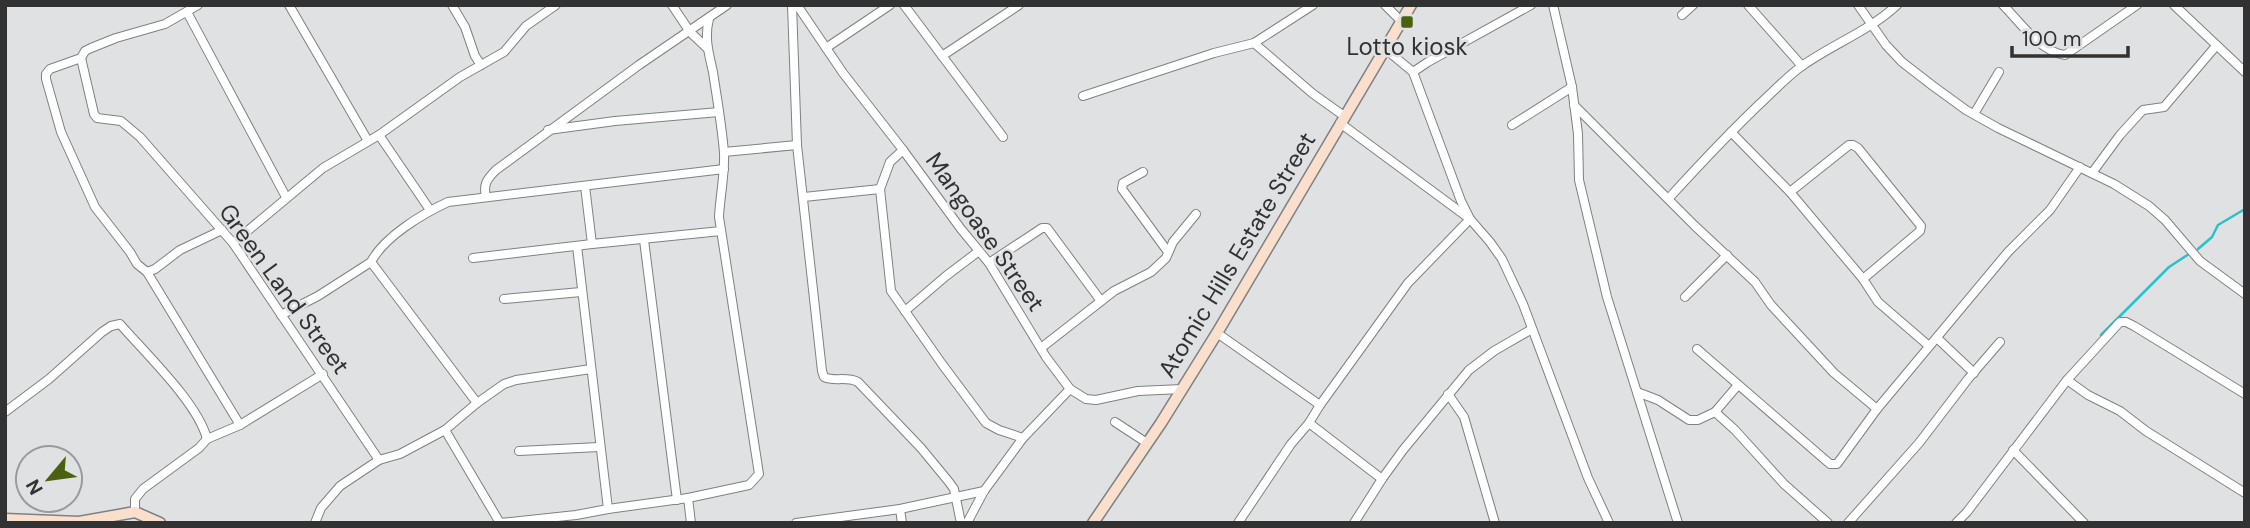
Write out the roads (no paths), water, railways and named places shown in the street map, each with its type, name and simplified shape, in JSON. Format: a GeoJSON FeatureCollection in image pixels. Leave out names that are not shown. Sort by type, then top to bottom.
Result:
{"type":"FeatureCollection","features":[{"type":"Feature","properties":{"kind":"street"},"geometry":{"type":"LineString","coordinates":[[198,5],[165,24],[91,48],[85,51],[81,58],[50,69],[46,74],[61,132],[95,207],[130,252],[136,264],[147,272],[240,425]]}},
{"type":"Feature","properties":{"kind":"street"},"geometry":{"type":"LineString","coordinates":[[289,5],[368,141]]}},
{"type":"Feature","properties":{"kind":"street"},"geometry":{"type":"LineString","coordinates":[[452,5],[465,27],[481,65]]}},
{"type":"Feature","properties":{"kind":"street"},"geometry":{"type":"LineString","coordinates":[[233,243],[323,168],[379,135],[460,77],[504,52],[526,26],[556,5]]}},
{"type":"Feature","properties":{"kind":"street"},"geometry":{"type":"LineString","coordinates":[[672,5],[690,32],[707,48]]}},
{"type":"Feature","properties":{"kind":"street"},"geometry":{"type":"LineString","coordinates":[[486,197],[486,180],[496,170],[639,65],[727,5]]}},
{"type":"Feature","properties":{"kind":"street"},"geometry":{"type":"LineString","coordinates":[[792,5],[797,145],[824,377],[846,377],[858,382],[921,449],[949,482],[956,498],[961,523]]}},
{"type":"Feature","properties":{"kind":"street","name":"Mangoase Street"},"geometry":{"type":"LineString","coordinates":[[797,5],[843,74],[989,262],[1055,371],[1070,389]]}},
{"type":"Feature","properties":{"kind":"street"},"geometry":{"type":"LineString","coordinates":[[826,48],[890,5]]}},
{"type":"Feature","properties":{"kind":"street"},"geometry":{"type":"LineString","coordinates":[[904,5],[1003,137]]}},
{"type":"Feature","properties":{"kind":"street"},"geometry":{"type":"LineString","coordinates":[[942,56],[1019,5]]}},
{"type":"Feature","properties":{"kind":"street"},"geometry":{"type":"LineString","coordinates":[[1083,96],[1213,53],[1254,43],[1313,5]]}},
{"type":"Feature","properties":{"kind":"street"},"geometry":{"type":"LineString","coordinates":[[1385,5],[1400,20]]}},
{"type":"Feature","properties":{"kind":"street","name":"Atomic Hills Estate Street"},"geometry":{"type":"LineString","coordinates":[[1093,523],[1217,333],[1411,5]]}},
{"type":"Feature","properties":{"kind":"street"},"geometry":{"type":"LineString","coordinates":[[1413,72],[1531,5]]}},
{"type":"Feature","properties":{"kind":"street"},"geometry":{"type":"LineString","coordinates":[[1553,5],[1572,87],[1578,134],[1579,180],[1606,297],[1678,523]]}},
{"type":"Feature","properties":{"kind":"street"},"geometry":{"type":"LineString","coordinates":[[1682,15],[1693,5]]}},
{"type":"Feature","properties":{"kind":"street"},"geometry":{"type":"LineString","coordinates":[[1748,5],[1802,66]]}},
{"type":"Feature","properties":{"kind":"street"},"geometry":{"type":"LineString","coordinates":[[1858,5],[1902,62],[1998,128],[2114,184],[2149,206],[2165,220],[2200,261],[2245,294]]}},
{"type":"Feature","properties":{"kind":"street"},"geometry":{"type":"LineString","coordinates":[[1669,198],[1731,132],[1802,66],[1872,25],[1896,5]]}},
{"type":"Feature","properties":{"kind":"street"},"geometry":{"type":"LineString","coordinates":[[2003,5],[2046,48],[2055,54],[2065,55],[2137,5]]}},
{"type":"Feature","properties":{"kind":"street"},"geometry":{"type":"LineString","coordinates":[[2174,5],[2245,72]]}},
{"type":"Feature","properties":{"kind":"street"},"geometry":{"type":"LineString","coordinates":[[187,12],[286,197]]}},
{"type":"Feature","properties":{"kind":"street"},"geometry":{"type":"LineString","coordinates":[[445,430],[500,523],[577,519],[608,509],[688,498],[749,485],[759,474],[721,231],[720,195],[724,152],[707,48],[709,19]]}},
{"type":"Feature","properties":{"kind":"street"},"geometry":{"type":"LineString","coordinates":[[1254,43],[1342,119],[1470,219],[1490,242],[1502,259],[1523,304],[1588,478],[1609,523]]}},
{"type":"Feature","properties":{"kind":"street"},"geometry":{"type":"LineString","coordinates":[[2092,173],[2140,113],[2143,110],[2164,107],[2216,46]]}},
{"type":"Feature","properties":{"kind":"street"},"geometry":{"type":"LineString","coordinates":[[1384,48],[1413,72],[1470,219]]}},
{"type":"Feature","properties":{"kind":"street","name":"Green Land Street"},"geometry":{"type":"LineString","coordinates":[[81,58],[94,114],[97,118],[125,123],[233,243],[379,460]]}},
{"type":"Feature","properties":{"kind":"street"},"geometry":{"type":"LineString","coordinates":[[1974,114],[1999,72]]}},
{"type":"Feature","properties":{"kind":"street"},"geometry":{"type":"LineString","coordinates":[[1512,125],[1572,87]]}},
{"type":"Feature","properties":{"kind":"street"},"geometry":{"type":"LineString","coordinates":[[1574,105],[1755,282],[1771,305],[1834,373],[1877,408]]}},
{"type":"Feature","properties":{"kind":"street"},"geometry":{"type":"LineString","coordinates":[[548,130],[719,112]]}},
{"type":"Feature","properties":{"kind":"street"},"geometry":{"type":"LineString","coordinates":[[1731,132],[1790,192],[1863,279],[1878,302],[1928,346]]}},
{"type":"Feature","properties":{"kind":"street"},"geometry":{"type":"LineString","coordinates":[[379,135],[430,210]]}},
{"type":"Feature","properties":{"kind":"street"},"geometry":{"type":"LineString","coordinates":[[724,152],[797,145]]}},
{"type":"Feature","properties":{"kind":"street"},"geometry":{"type":"LineString","coordinates":[[1790,192],[1849,145],[1858,148],[1921,226],[1920,231],[1863,279]]}},
{"type":"Feature","properties":{"kind":"street"},"geometry":{"type":"LineString","coordinates":[[903,150],[887,167],[880,189],[891,291],[986,423],[1023,438]]}},
{"type":"Feature","properties":{"kind":"street"},"geometry":{"type":"LineString","coordinates":[[1697,349],[1830,464],[1837,464],[1877,408],[2008,252],[2050,210],[2080,167]]}},
{"type":"Feature","properties":{"kind":"street"},"geometry":{"type":"LineString","coordinates":[[281,315],[318,296],[371,262],[387,241],[430,210],[448,202],[724,169]]}},
{"type":"Feature","properties":{"kind":"street"},"geometry":{"type":"LineString","coordinates":[[1143,172],[1123,183],[1122,189],[1168,252]]}},
{"type":"Feature","properties":{"kind":"street"},"geometry":{"type":"LineString","coordinates":[[584,186],[592,244]]}},
{"type":"Feature","properties":{"kind":"street"},"geometry":{"type":"LineString","coordinates":[[804,197],[880,189]]}},
{"type":"Feature","properties":{"kind":"street"},"geometry":{"type":"LineString","coordinates":[[1041,348],[1114,291],[1151,272],[1166,258],[1172,242],[1196,214]]}},
{"type":"Feature","properties":{"kind":"street"},"geometry":{"type":"LineString","coordinates":[[1238,523],[1291,444],[1309,423],[1408,283],[1470,219]]}},
{"type":"Feature","properties":{"kind":"street"},"geometry":{"type":"LineString","coordinates":[[989,262],[1042,228],[1047,228],[1101,302]]}},
{"type":"Feature","properties":{"kind":"street"},"geometry":{"type":"LineString","coordinates":[[147,272],[180,250],[222,230]]}},
{"type":"Feature","properties":{"kind":"street"},"geometry":{"type":"LineString","coordinates":[[473,258],[721,231]]}},
{"type":"Feature","properties":{"kind":"street"},"geometry":{"type":"LineString","coordinates":[[644,240],[677,500]]}},
{"type":"Feature","properties":{"kind":"street"},"geometry":{"type":"LineString","coordinates":[[577,246],[608,509]]}},
{"type":"Feature","properties":{"kind":"street"},"geometry":{"type":"LineString","coordinates":[[905,311],[946,275],[979,251]]}},
{"type":"Feature","properties":{"kind":"street"},"geometry":{"type":"LineString","coordinates":[[1685,297],[1727,256]]}},
{"type":"Feature","properties":{"kind":"street"},"geometry":{"type":"LineString","coordinates":[[371,262],[477,403]]}},
{"type":"Feature","properties":{"kind":"street"},"geometry":{"type":"LineString","coordinates":[[504,299],[581,292]]}},
{"type":"Feature","properties":{"kind":"street"},"geometry":{"type":"LineString","coordinates":[[1956,523],[2067,380],[2120,322],[2126,322],[2245,394]]}},
{"type":"Feature","properties":{"kind":"street"},"geometry":{"type":"LineString","coordinates":[[5,412],[49,379],[102,332],[120,324],[179,392],[204,428],[207,439]]}},
{"type":"Feature","properties":{"kind":"street"},"geometry":{"type":"LineString","coordinates":[[1354,523],[1382,478],[1469,370],[1494,351],[1532,329]]}},
{"type":"Feature","properties":{"kind":"street"},"geometry":{"type":"LineString","coordinates":[[1217,333],[1320,405]]}},
{"type":"Feature","properties":{"kind":"street"},"geometry":{"type":"LineString","coordinates":[[1937,338],[1973,373]]}},
{"type":"Feature","properties":{"kind":"street"},"geometry":{"type":"LineString","coordinates":[[1848,523],[1919,443],[2000,342]]}},
{"type":"Feature","properties":{"kind":"street"},"geometry":{"type":"LineString","coordinates":[[315,523],[321,508],[340,486],[379,460],[400,454],[445,430],[504,384],[591,369]]}},
{"type":"Feature","properties":{"kind":"street"},"geometry":{"type":"LineString","coordinates":[[135,512],[135,499],[143,489],[199,448],[207,439],[240,425],[323,374]]}},
{"type":"Feature","properties":{"kind":"street"},"geometry":{"type":"LineString","coordinates":[[2067,380],[2088,395],[2120,411],[2146,431],[2245,493]]}},
{"type":"Feature","properties":{"kind":"street"},"geometry":{"type":"LineString","coordinates":[[1637,391],[1658,400],[1689,420],[1705,419],[1715,412],[1738,385]]}},
{"type":"Feature","properties":{"kind":"street"},"geometry":{"type":"LineString","coordinates":[[967,523],[985,491],[1023,438],[1070,389],[1086,399],[1096,400],[1138,391],[1182,389]]}},
{"type":"Feature","properties":{"kind":"street"},"geometry":{"type":"LineString","coordinates":[[1448,394],[1467,424],[1495,523]]}},
{"type":"Feature","properties":{"kind":"street"},"geometry":{"type":"LineString","coordinates":[[1715,412],[1784,484],[1828,523]]}},
{"type":"Feature","properties":{"kind":"street"},"geometry":{"type":"LineString","coordinates":[[1115,422],[1147,443]]}},
{"type":"Feature","properties":{"kind":"street"},"geometry":{"type":"LineString","coordinates":[[1309,423],[1382,478]]}},
{"type":"Feature","properties":{"kind":"street"},"geometry":{"type":"LineString","coordinates":[[519,451],[599,447]]}},
{"type":"Feature","properties":{"kind":"street"},"geometry":{"type":"LineString","coordinates":[[2013,450],[2084,523]]}},
{"type":"Feature","properties":{"kind":"street"},"geometry":{"type":"LineString","coordinates":[[796,523],[850,519],[985,491]]}},
{"type":"Feature","properties":{"kind":"street"},"geometry":{"type":"LineString","coordinates":[[688,498],[691,523]]}},
{"type":"Feature","properties":{"kind":"street"},"geometry":{"type":"LineString","coordinates":[[900,509],[902,523]]}},
{"type":"Feature","properties":{"kind":"street"},"geometry":{"type":"LineString","coordinates":[[5,519],[79,522],[135,512],[160,523]]}},
{"type":"Feature","properties":{"kind":"waterway"},"geometry":{"type":"LineString","coordinates":[[2198,249],[2212,237],[2218,225],[2245,209]]}},
{"type":"Feature","properties":{"kind":"waterway"},"geometry":{"type":"LineString","coordinates":[[2101,335],[2169,267],[2189,254]]}},
{"type":"Feature","properties":{"kind":"place","name":"Lotto kiosk"},"geometry":{"type":"Point","coordinates":[1407,22]}}]}
